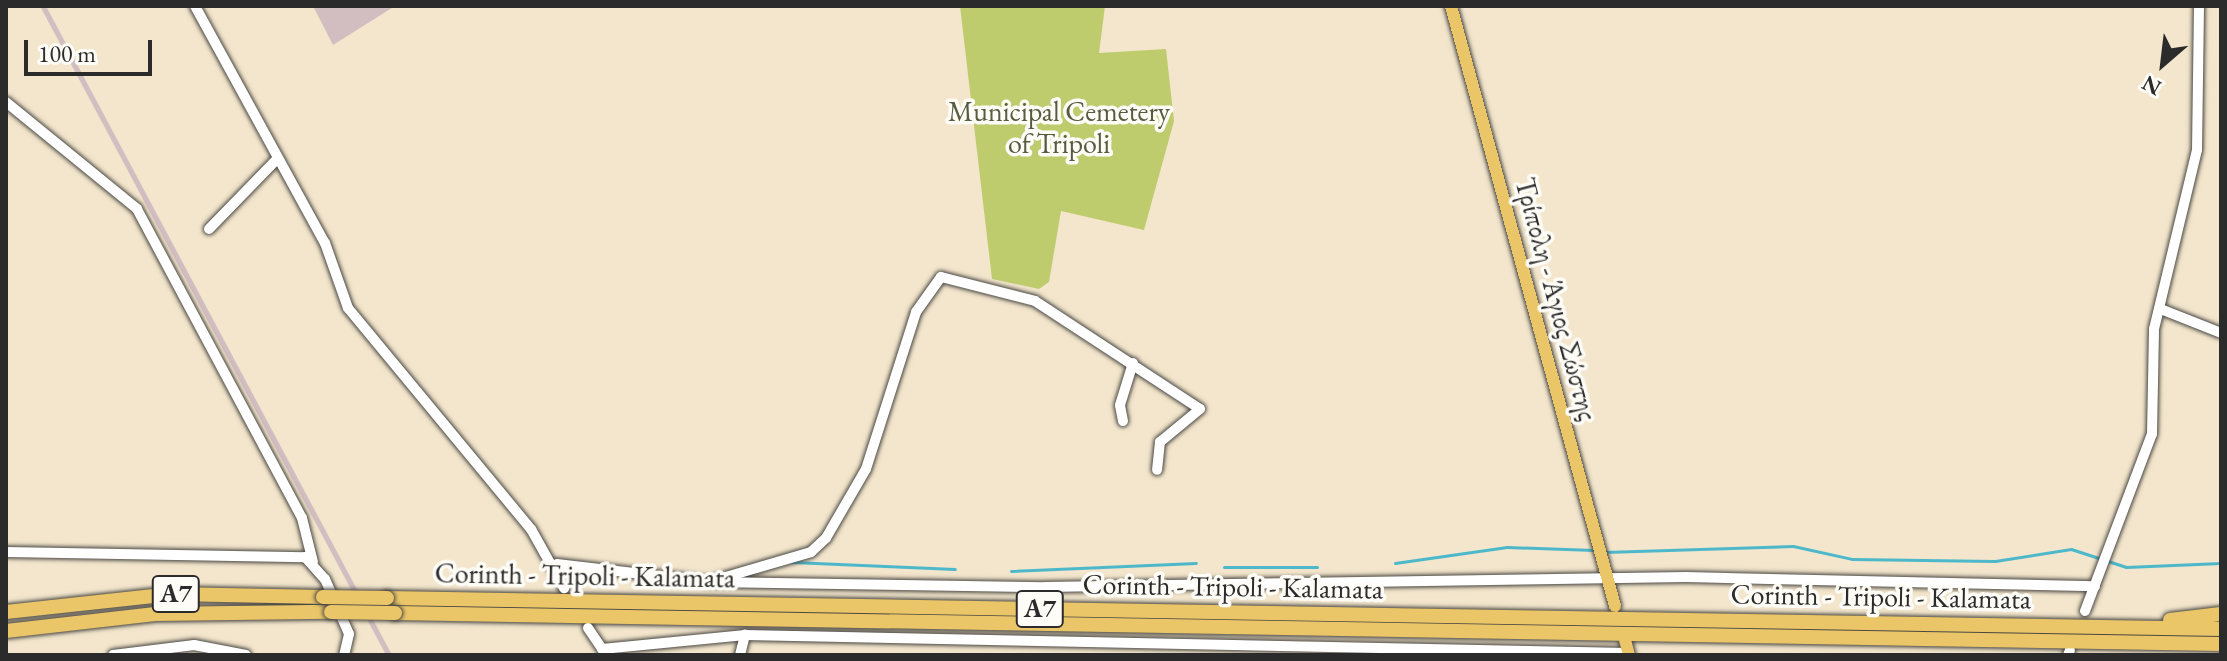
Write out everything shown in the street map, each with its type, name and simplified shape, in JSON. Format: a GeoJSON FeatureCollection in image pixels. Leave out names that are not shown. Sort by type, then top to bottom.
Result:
{"type":"FeatureCollection","features":[{"type":"Feature","properties":{"kind":"highway","name":"Corinth - Tripoli - Kalamata"},"geometry":{"type":"LineString","coordinates":[[6,611],[172,594],[2221,629]]}},
{"type":"Feature","properties":{"kind":"highway","name":"Corinth - Tripoli - Kalamata"},"geometry":{"type":"LineString","coordinates":[[6,631],[155,614],[331,612],[2221,644]]}},
{"type":"Feature","properties":{"kind":"highway"},"geometry":{"type":"LineString","coordinates":[[2129,626],[2221,614]]}},
{"type":"Feature","properties":{"kind":"main road","name":"Τρίπολη - Άγιος Σώστης"},"geometry":{"type":"LineString","coordinates":[[1451,6],[1615,606]]}},
{"type":"Feature","properties":{"kind":"main road"},"geometry":{"type":"LineString","coordinates":[[1625,640],[1629,654]]}},
{"type":"Feature","properties":{"kind":"street"},"geometry":{"type":"LineString","coordinates":[[195,6],[325,243],[356,320],[557,564],[564,588]]}},
{"type":"Feature","properties":{"kind":"street"},"geometry":{"type":"LineString","coordinates":[[2085,611],[2150,442],[2154,329],[2163,310],[2197,150],[2199,6]]}},
{"type":"Feature","properties":{"kind":"street"},"geometry":{"type":"LineString","coordinates":[[6,102],[137,209],[302,518],[313,562],[349,634],[344,655]]}},
{"type":"Feature","properties":{"kind":"street"},"geometry":{"type":"LineString","coordinates":[[209,229],[277,159]]}},
{"type":"Feature","properties":{"kind":"street"},"geometry":{"type":"LineString","coordinates":[[711,582],[732,569],[811,552],[826,538],[866,469],[912,323],[936,279],[1035,301],[1200,409],[1160,442],[1157,470]]}},
{"type":"Feature","properties":{"kind":"street"},"geometry":{"type":"LineString","coordinates":[[2163,310],[2221,333]]}},
{"type":"Feature","properties":{"kind":"street"},"geometry":{"type":"LineString","coordinates":[[1123,421],[1120,405],[1133,363]]}},
{"type":"Feature","properties":{"kind":"street"},"geometry":{"type":"LineString","coordinates":[[6,552],[293,555],[313,562]]}},
{"type":"Feature","properties":{"kind":"street"},"geometry":{"type":"LineString","coordinates":[[557,564],[711,582],[1045,587],[1608,578],[2095,586]]}},
{"type":"Feature","properties":{"kind":"street"},"geometry":{"type":"LineString","coordinates":[[588,628],[604,652],[745,635],[1469,653],[1629,654]]}},
{"type":"Feature","properties":{"kind":"street"},"geometry":{"type":"LineString","coordinates":[[740,655],[745,635]]}},
{"type":"Feature","properties":{"kind":"street"},"geometry":{"type":"LineString","coordinates":[[113,655],[194,645],[246,655]]}},
{"type":"Feature","properties":{"kind":"shaded area"},"geometry":{"type":"Polygon","coordinates":[[[40,6],[46,6],[392,655],[386,655],[40,6]]]}},
{"type":"Feature","properties":{"kind":"shaded area"},"geometry":{"type":"Polygon","coordinates":[[[313,6],[395,6],[333,45],[313,6]]]}},
{"type":"Feature","properties":{"kind":"green space","name":"Municipal Cemetery of Tripoli"},"geometry":{"type":"Polygon","coordinates":[[[960,6],[1105,6],[1099,53],[1166,49],[1174,121],[1144,230],[1061,211],[1049,282],[1039,289],[992,279],[960,6]]]}},
{"type":"Feature","properties":{"kind":"waterway"},"geometry":{"type":"LineString","coordinates":[[1605,552],[1793,546],[1852,559],[1995,561],[2071,549],[2126,567],[2221,563]]}},
{"type":"Feature","properties":{"kind":"waterway"},"geometry":{"type":"LineString","coordinates":[[1395,563],[1507,547],[1594,550]]}},
{"type":"Feature","properties":{"kind":"waterway"},"geometry":{"type":"LineString","coordinates":[[792,562],[955,569]]}},
{"type":"Feature","properties":{"kind":"waterway"},"geometry":{"type":"LineString","coordinates":[[1011,571],[1196,563]]}},
{"type":"Feature","properties":{"kind":"waterway"},"geometry":{"type":"LineString","coordinates":[[1224,567],[1317,567]]}}]}
